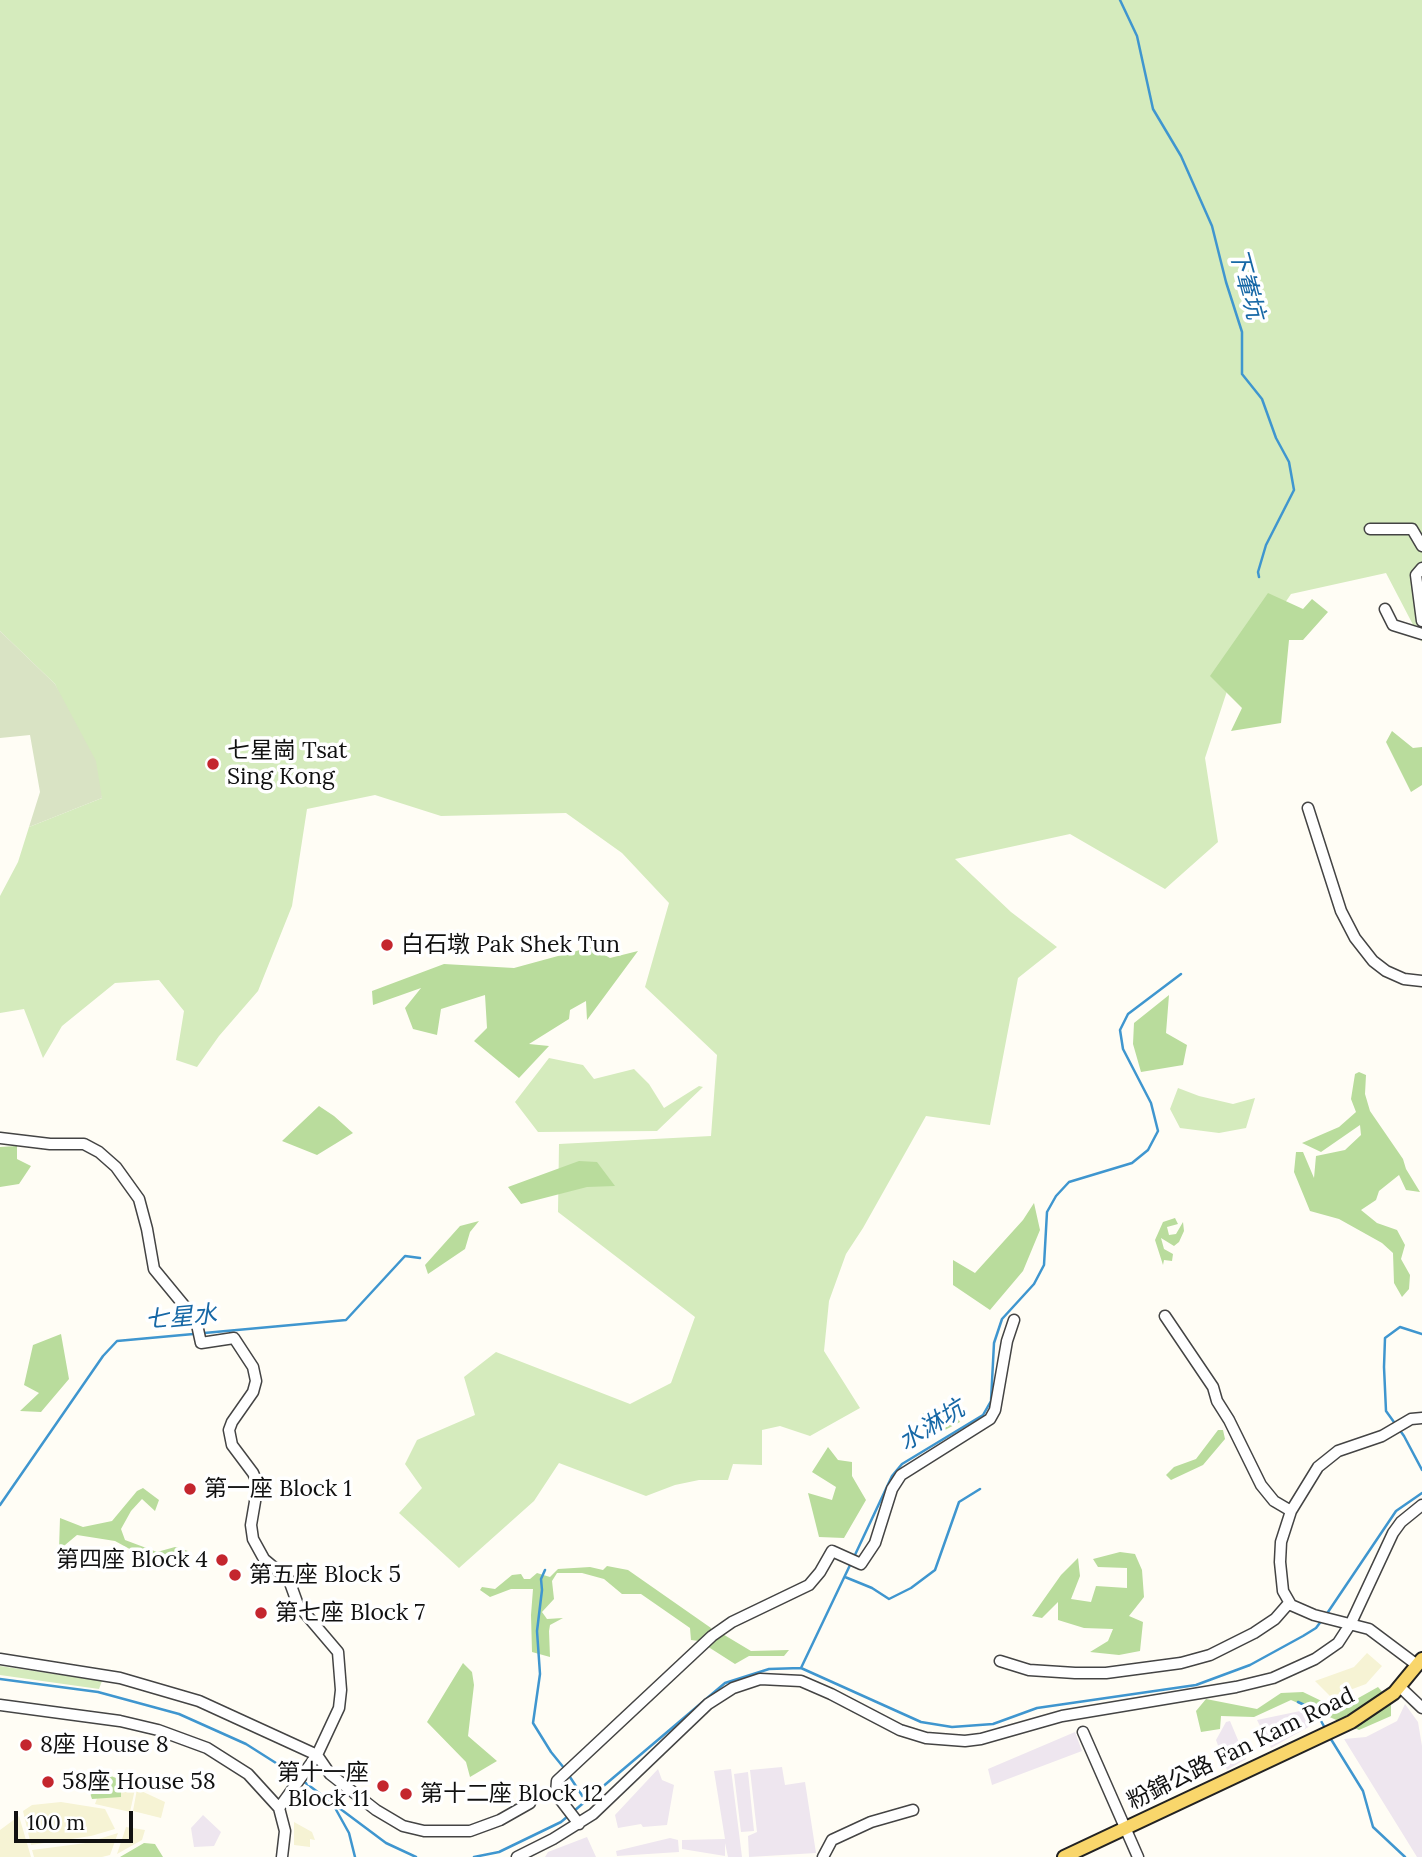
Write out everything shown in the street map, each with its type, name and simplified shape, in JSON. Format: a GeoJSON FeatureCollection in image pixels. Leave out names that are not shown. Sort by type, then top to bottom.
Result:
{"type":"FeatureCollection","features":[{"type":"Feature","properties":{"kind":"main road","name":"粉錦公路 Fan Kam Road"},"geometry":{"type":"LineString","coordinates":[[1064,1857],[1351,1722],[1380,1704],[1400,1687],[1420,1662]]}},
{"type":"Feature","properties":{"kind":"street"},"geometry":{"type":"LineString","coordinates":[[1370,529],[1412,528],[1422,546]]}},
{"type":"Feature","properties":{"kind":"street"},"geometry":{"type":"LineString","coordinates":[[1422,568],[1416,575],[1422,621]]}},
{"type":"Feature","properties":{"kind":"street"},"geometry":{"type":"LineString","coordinates":[[1385,609],[1393,625],[1422,634]]}},
{"type":"Feature","properties":{"kind":"street"},"geometry":{"type":"LineString","coordinates":[[1308,808],[1340,911],[1355,938],[1373,961],[1386,971],[1404,979],[1422,981]]}},
{"type":"Feature","properties":{"kind":"street"},"geometry":{"type":"LineString","coordinates":[[0,1139],[84,1144],[99,1152],[116,1167],[139,1199],[154,1269],[196,1320],[201,1343],[234,1338],[253,1367],[256,1381],[253,1392],[229,1430],[232,1445],[258,1484],[251,1523],[253,1539],[264,1559],[289,1580],[298,1605],[338,1652],[341,1700],[317,1755],[279,1808]]}},
{"type":"Feature","properties":{"kind":"street"},"geometry":{"type":"LineString","coordinates":[[1165,1316],[1213,1387],[1217,1401],[1261,1485],[1274,1501],[1291,1511]]}},
{"type":"Feature","properties":{"kind":"street"},"geometry":{"type":"LineString","coordinates":[[577,1821],[556,1794],[557,1781],[712,1636],[732,1622],[809,1584],[820,1573],[832,1551],[861,1564],[875,1543],[892,1489],[901,1475],[990,1419],[995,1410],[1007,1342],[1014,1320]]}},
{"type":"Feature","properties":{"kind":"street"},"geometry":{"type":"LineString","coordinates":[[1420,1662],[1376,1633],[1351,1623],[1300,1611],[1289,1603],[1283,1591],[1280,1562],[1281,1542],[1291,1511],[1318,1467],[1329,1456],[1388,1432],[1411,1419],[1422,1418]]}},
{"type":"Feature","properties":{"kind":"street"},"geometry":{"type":"LineString","coordinates":[[517,1857],[599,1808],[708,1704],[746,1683],[774,1679],[801,1682],[831,1693],[888,1725],[909,1733],[943,1740],[981,1739],[1062,1716],[1259,1682],[1326,1652],[1338,1643],[1351,1623],[1393,1533],[1401,1522],[1422,1505]]}},
{"type":"Feature","properties":{"kind":"street"},"geometry":{"type":"LineString","coordinates":[[1000,1661],[1019,1669],[1075,1673],[1181,1663],[1210,1655],[1254,1633],[1275,1619],[1289,1603]]}},
{"type":"Feature","properties":{"kind":"street"},"geometry":{"type":"LineString","coordinates":[[0,1660],[120,1678],[200,1701],[317,1755],[330,1774],[376,1810],[403,1826],[424,1831],[470,1830],[500,1820],[530,1803]]}},
{"type":"Feature","properties":{"kind":"street"},"geometry":{"type":"LineString","coordinates":[[1400,1687],[1422,1709]]}},
{"type":"Feature","properties":{"kind":"street"},"geometry":{"type":"LineString","coordinates":[[0,1705],[120,1721],[179,1737],[207,1748],[239,1766],[279,1808],[285,1831],[282,1857]]}},
{"type":"Feature","properties":{"kind":"street"},"geometry":{"type":"LineString","coordinates":[[1083,1732],[1138,1857]]}},
{"type":"Feature","properties":{"kind":"street"},"geometry":{"type":"LineString","coordinates":[[823,1857],[832,1840],[871,1822],[913,1811]]}},
{"type":"Feature","properties":{"kind":"shaded area"},"geometry":{"type":"Polygon","coordinates":[[[1367,1653],[1382,1666],[1366,1684],[1331,1697],[1315,1681],[1354,1667],[1367,1653]]]}},
{"type":"Feature","properties":{"kind":"shaded area"},"geometry":{"type":"Polygon","coordinates":[[[1405,1704],[1418,1722],[1422,1746],[1422,1857],[1417,1857],[1344,1739],[1366,1737],[1397,1721],[1405,1704]]]}},
{"type":"Feature","properties":{"kind":"shaded area"},"geometry":{"type":"Polygon","coordinates":[[[1305,1710],[1312,1725],[1271,1748],[1257,1720],[1305,1710]]]}},
{"type":"Feature","properties":{"kind":"shaded area"},"geometry":{"type":"Polygon","coordinates":[[[1230,1721],[1246,1759],[1227,1770],[1216,1740],[1226,1722],[1230,1721]]]}},
{"type":"Feature","properties":{"kind":"shaded area"},"geometry":{"type":"Polygon","coordinates":[[[1075,1732],[1082,1751],[992,1785],[988,1769],[1075,1732]]]}},
{"type":"Feature","properties":{"kind":"shaded area"},"geometry":{"type":"Polygon","coordinates":[[[782,1767],[785,1785],[805,1782],[816,1853],[749,1857],[748,1836],[757,1832],[750,1770],[782,1767]]]}},
{"type":"Feature","properties":{"kind":"shaded area"},"geometry":{"type":"Polygon","coordinates":[[[658,1769],[662,1780],[674,1785],[667,1825],[643,1827],[641,1824],[618,1828],[615,1815],[658,1769]]]}},
{"type":"Feature","properties":{"kind":"shaded area"},"geometry":{"type":"Polygon","coordinates":[[[731,1769],[742,1857],[728,1857],[725,1843],[725,1856],[682,1849],[682,1840],[725,1839],[714,1771],[731,1769]]]}},
{"type":"Feature","properties":{"kind":"shaded area"},"geometry":{"type":"Polygon","coordinates":[[[748,1772],[754,1831],[741,1832],[734,1774],[748,1772]]]}},
{"type":"Feature","properties":{"kind":"shaded area"},"geometry":{"type":"Polygon","coordinates":[[[135,1789],[130,1812],[95,1804],[99,1793],[135,1789]]]}},
{"type":"Feature","properties":{"kind":"shaded area"},"geometry":{"type":"Polygon","coordinates":[[[137,1789],[165,1802],[161,1818],[133,1811],[137,1789]]]}},
{"type":"Feature","properties":{"kind":"shaded area"},"geometry":{"type":"Polygon","coordinates":[[[61,1802],[105,1809],[115,1829],[91,1836],[31,1845],[23,1811],[32,1805],[61,1802]]]}},
{"type":"Feature","properties":{"kind":"shaded area"},"geometry":{"type":"Polygon","coordinates":[[[203,1815],[221,1832],[214,1846],[194,1847],[191,1828],[203,1815]]]}},
{"type":"Feature","properties":{"kind":"shaded area"},"geometry":{"type":"Polygon","coordinates":[[[19,1816],[31,1857],[0,1857],[0,1830],[19,1816]]]}},
{"type":"Feature","properties":{"kind":"shaded area"},"geometry":{"type":"Polygon","coordinates":[[[294,1822],[312,1832],[315,1840],[310,1839],[310,1847],[294,1845],[294,1822]]]}},
{"type":"Feature","properties":{"kind":"shaded area"},"geometry":{"type":"Polygon","coordinates":[[[126,1827],[145,1830],[142,1840],[117,1854],[126,1827]]]}},
{"type":"Feature","properties":{"kind":"shaded area"},"geometry":{"type":"Polygon","coordinates":[[[118,1833],[110,1855],[102,1857],[34,1857],[32,1850],[86,1843],[118,1833]]]}},
{"type":"Feature","properties":{"kind":"shaded area"},"geometry":{"type":"Polygon","coordinates":[[[587,1837],[596,1857],[545,1857],[548,1852],[587,1837]]]}},
{"type":"Feature","properties":{"kind":"shaded area"},"geometry":{"type":"Polygon","coordinates":[[[670,1838],[678,1840],[679,1852],[617,1856],[616,1851],[670,1838]]]}},
{"type":"Feature","properties":{"kind":"green space"},"geometry":{"type":"Polygon","coordinates":[[[0,0],[1422,0],[1422,642],[1386,573],[1291,594],[1228,688],[1205,758],[1218,842],[1165,889],[1070,834],[955,859],[1011,912],[1057,947],[1018,978],[990,1125],[926,1116],[846,1254],[829,1301],[824,1351],[860,1408],[810,1436],[780,1426],[762,1430],[762,1465],[733,1464],[728,1480],[699,1480],[675,1485],[646,1496],[559,1463],[534,1501],[459,1568],[399,1513],[422,1488],[405,1464],[417,1440],[475,1415],[464,1377],[496,1352],[630,1404],[671,1383],[695,1317],[558,1212],[559,1144],[711,1136],[717,1055],[645,987],[669,903],[622,853],[566,813],[441,816],[375,795],[307,809],[292,906],[258,991],[219,1036],[197,1067],[176,1060],[184,1011],[159,980],[115,983],[62,1026],[43,1058],[24,1009],[0,1013],[0,896],[18,862],[29,827],[102,798],[55,684],[0,631],[0,0]]]}},
{"type":"Feature","properties":{"kind":"green space"},"geometry":{"type":"Polygon","coordinates":[[[1268,593],[1303,609],[1312,599],[1328,612],[1303,640],[1289,640],[1281,723],[1231,731],[1242,708],[1210,676],[1268,593]]]}},
{"type":"Feature","properties":{"kind":"green space"},"geometry":{"type":"Polygon","coordinates":[[[0,631],[55,684],[96,761],[102,798],[29,827],[40,792],[30,735],[0,738],[0,631]]]}},
{"type":"Feature","properties":{"kind":"green space"},"geometry":{"type":"Polygon","coordinates":[[[1392,731],[1413,748],[1422,747],[1422,785],[1411,792],[1386,742],[1392,731]]]}},
{"type":"Feature","properties":{"kind":"green space"},"geometry":{"type":"Polygon","coordinates":[[[591,947],[610,958],[638,951],[587,1020],[586,1001],[570,1010],[569,1019],[529,1044],[549,1046],[519,1078],[474,1041],[487,1028],[485,995],[441,1009],[437,1035],[413,1029],[405,1008],[421,988],[373,1005],[372,991],[444,964],[514,968],[591,947]]]}},
{"type":"Feature","properties":{"kind":"green space"},"geometry":{"type":"Polygon","coordinates":[[[1169,995],[1166,1033],[1187,1045],[1183,1065],[1141,1072],[1133,1044],[1134,1023],[1169,995]]]}},
{"type":"Feature","properties":{"kind":"green space"},"geometry":{"type":"Polygon","coordinates":[[[549,1058],[583,1065],[594,1079],[634,1069],[649,1084],[664,1108],[699,1086],[703,1087],[657,1131],[538,1132],[515,1102],[549,1058]]]}},
{"type":"Feature","properties":{"kind":"green space"},"geometry":{"type":"Polygon","coordinates":[[[1359,1072],[1366,1075],[1365,1094],[1370,1111],[1403,1159],[1420,1192],[1406,1190],[1399,1175],[1379,1191],[1376,1200],[1361,1210],[1377,1223],[1397,1230],[1405,1245],[1401,1259],[1410,1275],[1409,1289],[1402,1297],[1394,1283],[1393,1253],[1382,1243],[1339,1219],[1310,1211],[1294,1172],[1296,1152],[1303,1152],[1314,1178],[1316,1156],[1345,1150],[1361,1135],[1360,1125],[1321,1152],[1302,1143],[1339,1127],[1356,1112],[1351,1099],[1355,1074],[1359,1072]]]}},
{"type":"Feature","properties":{"kind":"green space"},"geometry":{"type":"Polygon","coordinates":[[[1178,1088],[1233,1104],[1255,1098],[1246,1128],[1219,1133],[1180,1128],[1170,1109],[1178,1088]]]}},
{"type":"Feature","properties":{"kind":"green space"},"geometry":{"type":"Polygon","coordinates":[[[319,1106],[353,1133],[317,1155],[282,1141],[319,1106]]]}},
{"type":"Feature","properties":{"kind":"green space"},"geometry":{"type":"Polygon","coordinates":[[[17,1146],[17,1159],[31,1166],[19,1184],[0,1187],[0,1147],[17,1146]]]}},
{"type":"Feature","properties":{"kind":"green space"},"geometry":{"type":"Polygon","coordinates":[[[579,1161],[597,1162],[615,1186],[587,1187],[521,1204],[508,1187],[579,1161]]]}},
{"type":"Feature","properties":{"kind":"green space"},"geometry":{"type":"Polygon","coordinates":[[[1034,1203],[1040,1230],[1023,1271],[990,1310],[953,1285],[953,1260],[975,1273],[1023,1220],[1034,1203]]]}},
{"type":"Feature","properties":{"kind":"green space"},"geometry":{"type":"Polygon","coordinates":[[[1175,1218],[1178,1224],[1167,1227],[1169,1235],[1176,1234],[1183,1222],[1184,1231],[1174,1246],[1161,1238],[1164,1249],[1173,1254],[1172,1261],[1164,1260],[1163,1265],[1155,1240],[1163,1222],[1175,1218]]]}},
{"type":"Feature","properties":{"kind":"green space"},"geometry":{"type":"Polygon","coordinates":[[[479,1221],[470,1232],[465,1249],[428,1274],[425,1265],[460,1226],[479,1221]]]}},
{"type":"Feature","properties":{"kind":"green space"},"geometry":{"type":"Polygon","coordinates":[[[61,1334],[69,1379],[41,1412],[20,1411],[39,1393],[24,1385],[33,1345],[61,1334]]]}},
{"type":"Feature","properties":{"kind":"green space"},"geometry":{"type":"Polygon","coordinates":[[[952,1408],[960,1422],[930,1438],[923,1430],[922,1414],[952,1408]]]}},
{"type":"Feature","properties":{"kind":"green space"},"geometry":{"type":"Polygon","coordinates":[[[1218,1430],[1223,1430],[1225,1439],[1203,1465],[1171,1480],[1166,1475],[1174,1467],[1196,1459],[1218,1430]]]}},
{"type":"Feature","properties":{"kind":"green space"},"geometry":{"type":"Polygon","coordinates":[[[828,1447],[838,1460],[852,1462],[852,1476],[866,1500],[844,1538],[819,1537],[808,1493],[832,1500],[836,1487],[812,1472],[828,1447]]]}},
{"type":"Feature","properties":{"kind":"green space"},"geometry":{"type":"Polygon","coordinates":[[[143,1488],[159,1500],[155,1511],[142,1499],[131,1511],[121,1529],[125,1540],[157,1552],[175,1547],[188,1551],[166,1563],[137,1553],[115,1541],[77,1535],[59,1550],[60,1518],[83,1527],[112,1521],[137,1491],[143,1488]]]}},
{"type":"Feature","properties":{"kind":"green space"},"geometry":{"type":"Polygon","coordinates":[[[1120,1552],[1135,1554],[1142,1570],[1144,1597],[1129,1616],[1143,1622],[1140,1651],[1119,1655],[1090,1652],[1108,1641],[1113,1629],[1084,1628],[1058,1620],[1058,1602],[1042,1618],[1032,1616],[1061,1575],[1078,1558],[1080,1576],[1071,1599],[1091,1602],[1096,1586],[1127,1588],[1127,1568],[1098,1567],[1093,1559],[1120,1552]]]}},
{"type":"Feature","properties":{"kind":"green space"},"geometry":{"type":"Polygon","coordinates":[[[607,1566],[628,1570],[711,1628],[712,1635],[721,1633],[751,1651],[789,1650],[784,1656],[749,1656],[735,1664],[699,1641],[691,1640],[690,1628],[641,1594],[622,1594],[604,1579],[582,1573],[557,1573],[552,1581],[554,1599],[542,1612],[547,1619],[563,1618],[550,1625],[550,1657],[532,1652],[533,1589],[511,1589],[490,1597],[480,1590],[482,1587],[495,1589],[512,1575],[521,1574],[524,1579],[530,1579],[537,1573],[550,1577],[558,1569],[590,1567],[603,1570],[607,1566]]]}},
{"type":"Feature","properties":{"kind":"green space"},"geometry":{"type":"Polygon","coordinates":[[[463,1663],[472,1672],[474,1685],[468,1736],[497,1761],[470,1777],[466,1762],[427,1722],[463,1663]]]}},
{"type":"Feature","properties":{"kind":"green space"},"geometry":{"type":"Polygon","coordinates":[[[0,1666],[102,1681],[99,1689],[0,1675],[0,1666]]]}},
{"type":"Feature","properties":{"kind":"green space"},"geometry":{"type":"Polygon","coordinates":[[[1378,1687],[1391,1702],[1391,1716],[1359,1730],[1291,1700],[1254,1717],[1221,1716],[1220,1729],[1201,1732],[1196,1711],[1206,1699],[1257,1709],[1281,1693],[1303,1692],[1334,1707],[1353,1701],[1378,1687]]]}},
{"type":"Feature","properties":{"kind":"green space"},"geometry":{"type":"Polygon","coordinates":[[[106,1774],[121,1780],[121,1797],[92,1799],[84,1775],[106,1774]]]}},
{"type":"Feature","properties":{"kind":"green space"},"geometry":{"type":"Polygon","coordinates":[[[144,1843],[155,1844],[163,1857],[120,1857],[144,1843]]]}},
{"type":"Feature","properties":{"kind":"waterway","name":"下輋坑"},"geometry":{"type":"LineString","coordinates":[[1120,0],[1137,36],[1153,109],[1181,156],[1212,226],[1242,332],[1242,374],[1262,399],[1276,438],[1289,462],[1294,490],[1266,545],[1259,577]]}},
{"type":"Feature","properties":{"kind":"waterway","name":"水淋坑"},"geometry":{"type":"LineString","coordinates":[[854,1557],[892,1476],[902,1464],[983,1415],[991,1401],[994,1343],[1002,1319],[1034,1284],[1044,1265],[1047,1212],[1056,1196],[1069,1182],[1132,1163],[1148,1150],[1158,1131],[1151,1103],[1123,1049],[1120,1030],[1128,1014],[1181,974]]}},
{"type":"Feature","properties":{"kind":"waterway","name":"七星水"},"geometry":{"type":"LineString","coordinates":[[0,1505],[103,1356],[117,1341],[346,1320],[405,1256],[420,1258]]}},
{"type":"Feature","properties":{"kind":"waterway"},"geometry":{"type":"LineString","coordinates":[[1422,1334],[1400,1327],[1385,1338],[1384,1367],[1386,1411],[1404,1436],[1422,1470]]}},
{"type":"Feature","properties":{"kind":"waterway"},"geometry":{"type":"LineString","coordinates":[[845,1577],[872,1588],[889,1599],[911,1588],[935,1570],[959,1502],[980,1489]]}},
{"type":"Feature","properties":{"kind":"waterway"},"geometry":{"type":"LineString","coordinates":[[1326,1615],[1396,1511],[1422,1493]]}},
{"type":"Feature","properties":{"kind":"waterway","name":"水淋坑"},"geometry":{"type":"LineString","coordinates":[[801,1668],[851,1563]]}},
{"type":"Feature","properties":{"kind":"waterway"},"geometry":{"type":"LineString","coordinates":[[545,1570],[541,1579],[537,1631],[540,1674],[533,1723],[564,1768]]}},
{"type":"Feature","properties":{"kind":"waterway"},"geometry":{"type":"LineString","coordinates":[[474,1857],[499,1852],[561,1822],[725,1683],[769,1669],[801,1668],[921,1722],[952,1727],[993,1724],[1037,1708],[1196,1685],[1250,1665],[1316,1628],[1322,1620]]}},
{"type":"Feature","properties":{"kind":"waterway"},"geometry":{"type":"LineString","coordinates":[[0,1679],[98,1692],[179,1714],[246,1744],[298,1777]]}},
{"type":"Feature","properties":{"kind":"waterway"},"geometry":{"type":"LineString","coordinates":[[1298,1702],[1315,1710],[1326,1730]]}},
{"type":"Feature","properties":{"kind":"waterway"},"geometry":{"type":"LineString","coordinates":[[1329,1736],[1363,1791],[1373,1827],[1405,1857]]}},
{"type":"Feature","properties":{"kind":"waterway"},"geometry":{"type":"LineString","coordinates":[[568,1774],[585,1800]]}},
{"type":"Feature","properties":{"kind":"waterway"},"geometry":{"type":"LineString","coordinates":[[303,1781],[386,1843],[416,1857]]}},
{"type":"Feature","properties":{"kind":"waterway"},"geometry":{"type":"LineString","coordinates":[[334,1806],[349,1833],[355,1857]]}},
{"type":"Feature","properties":{"kind":"place","name":"七星崗 Tsat Sing Kong"},"geometry":{"type":"Point","coordinates":[213,764]}},
{"type":"Feature","properties":{"kind":"place","name":"白石墩 Pak Shek Tun"},"geometry":{"type":"Point","coordinates":[387,945]}},
{"type":"Feature","properties":{"kind":"place","name":"第一座 Block 1"},"geometry":{"type":"Point","coordinates":[190,1489]}},
{"type":"Feature","properties":{"kind":"place","name":"第四座 Block 4"},"geometry":{"type":"Point","coordinates":[222,1560]}},
{"type":"Feature","properties":{"kind":"place","name":"第五座 Block 5"},"geometry":{"type":"Point","coordinates":[235,1575]}},
{"type":"Feature","properties":{"kind":"place","name":"第七座 Block 7"},"geometry":{"type":"Point","coordinates":[261,1613]}},
{"type":"Feature","properties":{"kind":"place","name":"8座 House 8"},"geometry":{"type":"Point","coordinates":[26,1745]}},
{"type":"Feature","properties":{"kind":"place","name":"58座 House 58"},"geometry":{"type":"Point","coordinates":[48,1782]}},
{"type":"Feature","properties":{"kind":"place","name":"第十一座 Block 11"},"geometry":{"type":"Point","coordinates":[383,1786]}},
{"type":"Feature","properties":{"kind":"place","name":"第十二座 Block 12"},"geometry":{"type":"Point","coordinates":[406,1794]}}]}
